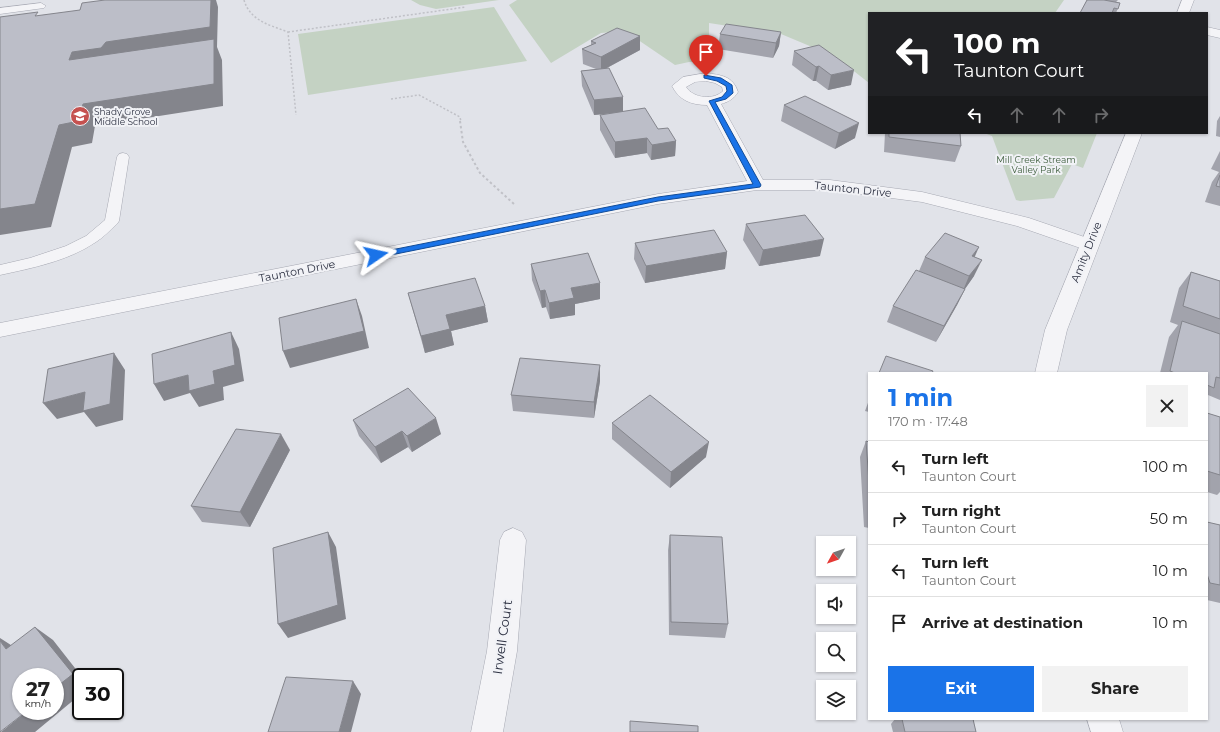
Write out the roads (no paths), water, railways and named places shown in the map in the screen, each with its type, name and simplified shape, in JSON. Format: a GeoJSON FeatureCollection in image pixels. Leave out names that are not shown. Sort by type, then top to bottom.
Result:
{"type":"FeatureCollection","features":[{"type":"Feature","properties":{"kind":"street"},"geometry":{"type":"LineString","coordinates":[[1183,12],[1188,0]]}},
{"type":"Feature","properties":{"kind":"street"},"geometry":{"type":"LineString","coordinates":[[1208,31],[1220,34]]}},
{"type":"Feature","properties":{"kind":"street"},"geometry":{"type":"LineString","coordinates":[[712,101],[757,185]]}},
{"type":"Feature","properties":{"kind":"street","name":"Amity Drive"},"geometry":{"type":"LineString","coordinates":[[1046,372],[1056,330],[1088,245],[1134,134]]}},
{"type":"Feature","properties":{"kind":"street","name":"Taunton Drive"},"geometry":{"type":"LineString","coordinates":[[0,330],[658,199],[757,185],[830,185],[922,197],[1023,222],[1088,245]]}},
{"type":"Feature","properties":{"kind":"street","name":"Irwell Court"},"geometry":{"type":"LineString","coordinates":[[487,732],[502,651],[513,540]]}},
{"type":"Feature","properties":{"kind":"street"},"geometry":{"type":"LineString","coordinates":[[1103,720],[1107,732]]}},
{"type":"Feature","properties":{"kind":"lane"},"geometry":{"type":"LineString","coordinates":[[0,11],[41,6]]}},
{"type":"Feature","properties":{"kind":"lane"},"geometry":{"type":"LineString","coordinates":[[0,270],[22,266],[59,254],[90,239],[112,221],[123,157]]}},
{"type":"Feature","properties":{"kind":"place","name":"Shady Grove Middle School"},"geometry":{"type":"Point","coordinates":[80,116]}},
{"type":"Feature","properties":{"kind":"park label","name":"Mill Creek Stream Valley Park"},"geometry":{"type":"Point","coordinates":[1036,164]}}]}
